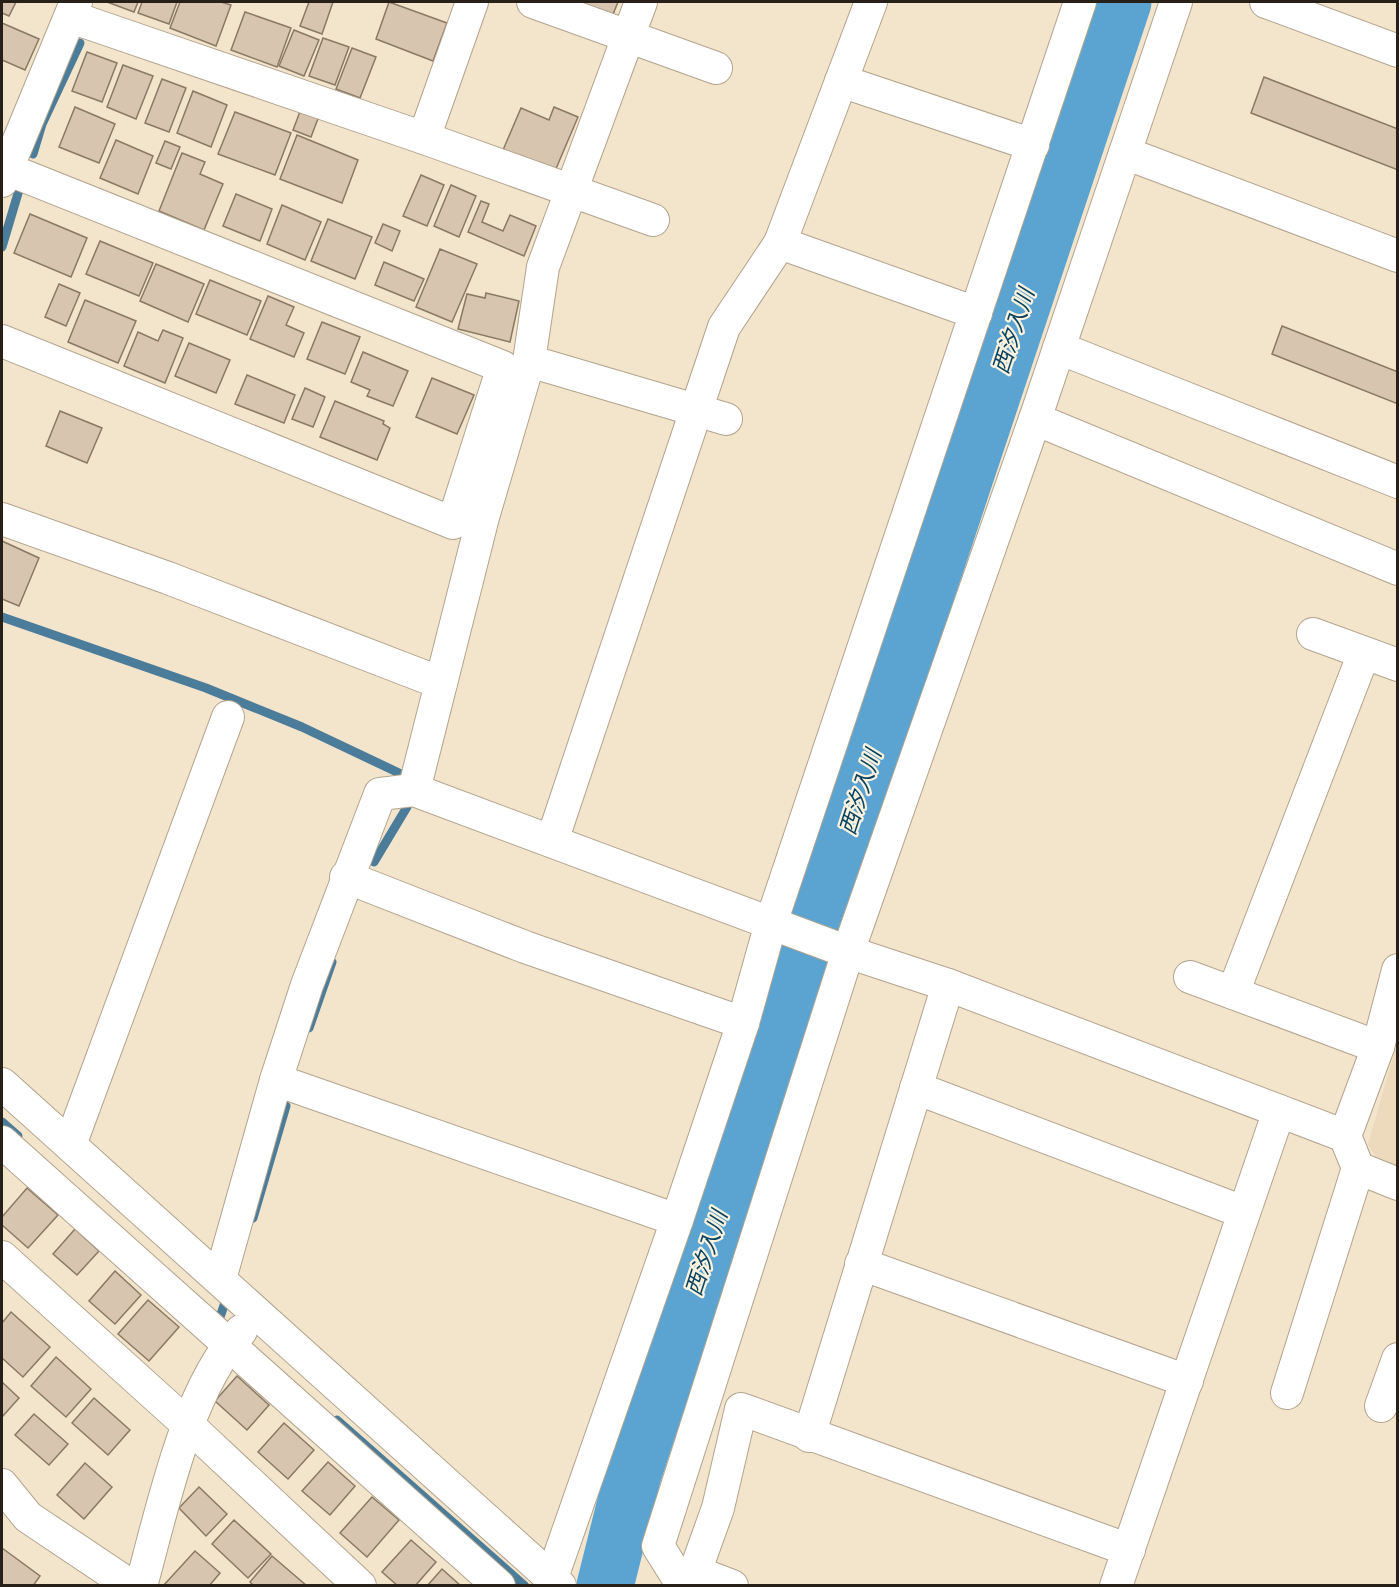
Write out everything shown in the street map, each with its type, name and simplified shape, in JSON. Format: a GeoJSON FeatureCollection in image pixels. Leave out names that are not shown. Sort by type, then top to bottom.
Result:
{"type":"FeatureCollection","features":[{"type":"Feature","properties":{"kind":"street"},"geometry":{"type":"LineString","coordinates":[[424,138],[472,2]]}},
{"type":"Feature","properties":{"kind":"street"},"geometry":{"type":"LineString","coordinates":[[533,2],[716,68]]}},
{"type":"Feature","properties":{"kind":"street"},"geometry":{"type":"LineString","coordinates":[[414,790],[483,517],[529,361],[543,267],[641,2]]}},
{"type":"Feature","properties":{"kind":"street"},"geometry":{"type":"LineString","coordinates":[[552,841],[712,415],[724,327],[780,243],[871,2]]}},
{"type":"Feature","properties":{"kind":"street"},"geometry":{"type":"LineString","coordinates":[[2,1084],[553,1582],[743,1023],[771,923],[1080,2]]}},
{"type":"Feature","properties":{"kind":"street"},"geometry":{"type":"LineString","coordinates":[[732,1586],[689,1581],[658,1546],[848,951],[1035,419],[1176,2]]}},
{"type":"Feature","properties":{"kind":"street"},"geometry":{"type":"LineString","coordinates":[[1266,2],[1398,51]]}},
{"type":"Feature","properties":{"kind":"street"},"geometry":{"type":"LineString","coordinates":[[2,341],[453,523],[503,367],[3,172],[74,9],[653,220]]}},
{"type":"Feature","properties":{"kind":"street"},"geometry":{"type":"LineString","coordinates":[[841,81],[1033,145]]}},
{"type":"Feature","properties":{"kind":"street"},"geometry":{"type":"LineString","coordinates":[[1125,153],[1398,256]]}},
{"type":"Feature","properties":{"kind":"street"},"geometry":{"type":"LineString","coordinates":[[780,243],[976,314]]}},
{"type":"Feature","properties":{"kind":"street"},"geometry":{"type":"LineString","coordinates":[[1059,348],[1398,482]]}},
{"type":"Feature","properties":{"kind":"street"},"geometry":{"type":"LineString","coordinates":[[529,361],[712,415]]}},
{"type":"Feature","properties":{"kind":"street"},"geometry":{"type":"LineString","coordinates":[[1035,419],[1398,569]]}},
{"type":"Feature","properties":{"kind":"street"},"geometry":{"type":"LineString","coordinates":[[2,519],[168,578],[441,683]]}},
{"type":"Feature","properties":{"kind":"street"},"geometry":{"type":"LineString","coordinates":[[1313,634],[1398,665]]}},
{"type":"Feature","properties":{"kind":"street"},"geometry":{"type":"LineString","coordinates":[[1233,993],[1364,652]]}},
{"type":"Feature","properties":{"kind":"street"},"geometry":{"type":"LineString","coordinates":[[70,1145],[228,717]]}},
{"type":"Feature","properties":{"kind":"street"},"geometry":{"type":"LineString","coordinates":[[220,1279],[276,1080],[346,877],[380,794],[414,790],[771,923],[948,985],[1345,1136]]}},
{"type":"Feature","properties":{"kind":"street"},"geometry":{"type":"LineString","coordinates":[[346,877],[525,947],[743,1023]]}},
{"type":"Feature","properties":{"kind":"street"},"geometry":{"type":"LineString","coordinates":[[1287,1393],[1358,1168],[1345,1136],[1378,1047],[1398,970]]}},
{"type":"Feature","properties":{"kind":"street"},"geometry":{"type":"LineString","coordinates":[[1190,977],[1378,1047]]}},
{"type":"Feature","properties":{"kind":"street"},"geometry":{"type":"LineString","coordinates":[[809,1436],[948,985]]}},
{"type":"Feature","properties":{"kind":"street"},"geometry":{"type":"LineString","coordinates":[[276,1080],[677,1220]]}},
{"type":"Feature","properties":{"kind":"street"},"geometry":{"type":"LineString","coordinates":[[916,1088],[1244,1212]]}},
{"type":"Feature","properties":{"kind":"street"},"geometry":{"type":"LineString","coordinates":[[1116,1586],[1279,1111]]}},
{"type":"Feature","properties":{"kind":"street"},"geometry":{"type":"LineString","coordinates":[[2,1142],[499,1586]]}},
{"type":"Feature","properties":{"kind":"street"},"geometry":{"type":"LineString","coordinates":[[1358,1168],[1398,1184]]}},
{"type":"Feature","properties":{"kind":"street"},"geometry":{"type":"LineString","coordinates":[[2,1257],[187,1424],[360,1586]]}},
{"type":"Feature","properties":{"kind":"street"},"geometry":{"type":"LineString","coordinates":[[861,1264],[1187,1381]]}},
{"type":"Feature","properties":{"kind":"street"},"geometry":{"type":"LineString","coordinates":[[141,1586],[187,1424],[229,1345],[258,1313]]}},
{"type":"Feature","properties":{"kind":"street"},"geometry":{"type":"LineString","coordinates":[[1382,1406],[1398,1359]]}},
{"type":"Feature","properties":{"kind":"street"},"geometry":{"type":"LineString","coordinates":[[689,1581],[718,1508],[741,1409],[809,1436],[1129,1550]]}},
{"type":"Feature","properties":{"kind":"street"},"geometry":{"type":"LineString","coordinates":[[2,1485],[28,1517],[131,1586]]}},
{"type":"Feature","properties":{"kind":"shaded area"},"geometry":{"type":"Polygon","coordinates":[[[1397,1044],[1397,1166],[1375,1156],[1368,1144],[1397,1044]]]}},
{"type":"Feature","properties":{"kind":"building"},"geometry":{"type":"Polygon","coordinates":[[[2,2],[16,2],[9,16],[2,13],[2,2]]]}},
{"type":"Feature","properties":{"kind":"building"},"geometry":{"type":"Polygon","coordinates":[[[107,2],[138,2],[134,12],[107,2]]]}},
{"type":"Feature","properties":{"kind":"building"},"geometry":{"type":"Polygon","coordinates":[[[142,2],[177,2],[169,24],[138,13],[142,2]]]}},
{"type":"Feature","properties":{"kind":"building"},"geometry":{"type":"Polygon","coordinates":[[[180,2],[221,2],[231,5],[216,46],[170,28],[180,2]]]}},
{"type":"Feature","properties":{"kind":"building"},"geometry":{"type":"Polygon","coordinates":[[[309,2],[333,2],[322,34],[300,26],[309,2]]]}},
{"type":"Feature","properties":{"kind":"building"},"geometry":{"type":"Polygon","coordinates":[[[389,2],[447,23],[433,61],[376,39],[389,2]]]}},
{"type":"Feature","properties":{"kind":"building"},"geometry":{"type":"Polygon","coordinates":[[[566,2],[618,2],[611,19],[566,2]]]}},
{"type":"Feature","properties":{"kind":"building"},"geometry":{"type":"Polygon","coordinates":[[[245,12],[291,28],[277,67],[231,50],[245,12]]]}},
{"type":"Feature","properties":{"kind":"building"},"geometry":{"type":"Polygon","coordinates":[[[2,23],[39,39],[25,70],[2,60],[2,23]]]}},
{"type":"Feature","properties":{"kind":"building"},"geometry":{"type":"Polygon","coordinates":[[[294,30],[319,40],[304,76],[279,66],[294,30]]]}},
{"type":"Feature","properties":{"kind":"building"},"geometry":{"type":"Polygon","coordinates":[[[323,38],[349,47],[335,85],[309,76],[323,38]]]}},
{"type":"Feature","properties":{"kind":"building"},"geometry":{"type":"Polygon","coordinates":[[[352,48],[376,57],[360,98],[336,89],[352,48]]]}},
{"type":"Feature","properties":{"kind":"building"},"geometry":{"type":"Polygon","coordinates":[[[87,52],[117,63],[102,102],[72,91],[87,52]]]}},
{"type":"Feature","properties":{"kind":"building"},"geometry":{"type":"Polygon","coordinates":[[[123,65],[153,76],[136,119],[107,107],[123,65]]]}},
{"type":"Feature","properties":{"kind":"building"},"geometry":{"type":"Polygon","coordinates":[[[1264,77],[1398,129],[1398,170],[1251,113],[1264,77]]]}},
{"type":"Feature","properties":{"kind":"building"},"geometry":{"type":"Polygon","coordinates":[[[162,79],[186,88],[169,132],[145,123],[162,79]]]}},
{"type":"Feature","properties":{"kind":"building"},"geometry":{"type":"Polygon","coordinates":[[[193,91],[227,105],[211,147],[177,133],[193,91]]]}},
{"type":"Feature","properties":{"kind":"building"},"geometry":{"type":"Polygon","coordinates":[[[75,107],[115,124],[99,163],[59,147],[75,107]]]}},
{"type":"Feature","properties":{"kind":"building"},"geometry":{"type":"Polygon","coordinates":[[[554,107],[578,117],[555,171],[503,150],[521,108],[549,120],[554,107]]]}},
{"type":"Feature","properties":{"kind":"building"},"geometry":{"type":"Polygon","coordinates":[[[301,109],[319,116],[311,137],[293,130],[301,109]]]}},
{"type":"Feature","properties":{"kind":"building"},"geometry":{"type":"Polygon","coordinates":[[[235,112],[291,133],[275,175],[218,154],[235,112]]]}},
{"type":"Feature","properties":{"kind":"building"},"geometry":{"type":"Polygon","coordinates":[[[297,135],[358,160],[342,203],[280,179],[297,135]]]}},
{"type":"Feature","properties":{"kind":"building"},"geometry":{"type":"Polygon","coordinates":[[[116,140],[153,156],[138,194],[100,178],[116,140]]]}},
{"type":"Feature","properties":{"kind":"building"},"geometry":{"type":"Polygon","coordinates":[[[165,141],[180,147],[171,169],[156,163],[165,141]]]}},
{"type":"Feature","properties":{"kind":"building"},"geometry":{"type":"Polygon","coordinates":[[[182,153],[205,162],[200,174],[223,184],[204,230],[159,211],[182,153]]]}},
{"type":"Feature","properties":{"kind":"building"},"geometry":{"type":"Polygon","coordinates":[[[421,175],[444,185],[427,226],[403,216],[421,175]]]}},
{"type":"Feature","properties":{"kind":"building"},"geometry":{"type":"Polygon","coordinates":[[[451,185],[476,196],[459,237],[434,226],[451,185]]]}},
{"type":"Feature","properties":{"kind":"building"},"geometry":{"type":"Polygon","coordinates":[[[236,194],[272,209],[260,241],[223,226],[236,194]]]}},
{"type":"Feature","properties":{"kind":"building"},"geometry":{"type":"Polygon","coordinates":[[[481,201],[489,204],[482,222],[503,231],[510,215],[536,226],[524,256],[468,232],[481,201]]]}},
{"type":"Feature","properties":{"kind":"building"},"geometry":{"type":"Polygon","coordinates":[[[282,205],[321,222],[305,260],[267,244],[282,205]]]}},
{"type":"Feature","properties":{"kind":"building"},"geometry":{"type":"Polygon","coordinates":[[[30,214],[87,238],[71,277],[14,253],[30,214]]]}},
{"type":"Feature","properties":{"kind":"building"},"geometry":{"type":"Polygon","coordinates":[[[328,219],[372,237],[355,279],[311,261],[328,219]]]}},
{"type":"Feature","properties":{"kind":"building"},"geometry":{"type":"Polygon","coordinates":[[[383,224],[400,231],[392,251],[375,243],[383,224]]]}},
{"type":"Feature","properties":{"kind":"building"},"geometry":{"type":"Polygon","coordinates":[[[100,241],[153,263],[139,296],[86,274],[100,241]]]}},
{"type":"Feature","properties":{"kind":"building"},"geometry":{"type":"Polygon","coordinates":[[[440,249],[477,264],[452,322],[416,307],[440,249]]]}},
{"type":"Feature","properties":{"kind":"building"},"geometry":{"type":"Polygon","coordinates":[[[384,262],[424,279],[414,301],[375,285],[384,262]]]}},
{"type":"Feature","properties":{"kind":"building"},"geometry":{"type":"Polygon","coordinates":[[[156,264],[204,284],[188,322],[140,301],[156,264]]]}},
{"type":"Feature","properties":{"kind":"building"},"geometry":{"type":"Polygon","coordinates":[[[210,280],[261,301],[247,335],[196,314],[210,280]]]}},
{"type":"Feature","properties":{"kind":"building"},"geometry":{"type":"Polygon","coordinates":[[[59,284],[80,293],[66,326],[45,317],[59,284]]]}},
{"type":"Feature","properties":{"kind":"building"},"geometry":{"type":"Polygon","coordinates":[[[486,293],[519,301],[510,342],[458,329],[467,294],[485,298],[486,293]]]}},
{"type":"Feature","properties":{"kind":"building"},"geometry":{"type":"Polygon","coordinates":[[[268,296],[294,307],[286,325],[304,333],[294,357],[250,339],[268,296]]]}},
{"type":"Feature","properties":{"kind":"building"},"geometry":{"type":"Polygon","coordinates":[[[85,300],[136,321],[118,363],[68,342],[85,300]]]}},
{"type":"Feature","properties":{"kind":"building"},"geometry":{"type":"Polygon","coordinates":[[[322,322],[360,337],[345,374],[307,359],[322,322]]]}},
{"type":"Feature","properties":{"kind":"building"},"geometry":{"type":"Polygon","coordinates":[[[1282,326],[1398,372],[1398,404],[1272,354],[1282,326]]]}},
{"type":"Feature","properties":{"kind":"building"},"geometry":{"type":"Polygon","coordinates":[[[163,330],[183,338],[165,383],[124,366],[138,332],[158,341],[163,330]]]}},
{"type":"Feature","properties":{"kind":"building"},"geometry":{"type":"Polygon","coordinates":[[[189,343],[230,360],[216,393],[175,376],[189,343]]]}},
{"type":"Feature","properties":{"kind":"building"},"geometry":{"type":"Polygon","coordinates":[[[363,352],[408,371],[393,406],[367,396],[370,390],[351,382],[363,352]]]}},
{"type":"Feature","properties":{"kind":"building"},"geometry":{"type":"Polygon","coordinates":[[[247,375],[295,395],[284,423],[235,404],[247,375]]]}},
{"type":"Feature","properties":{"kind":"building"},"geometry":{"type":"Polygon","coordinates":[[[432,378],[474,395],[457,434],[416,417],[432,378]]]}},
{"type":"Feature","properties":{"kind":"building"},"geometry":{"type":"Polygon","coordinates":[[[305,388],[325,397],[313,427],[292,419],[305,388]]]}},
{"type":"Feature","properties":{"kind":"building"},"geometry":{"type":"Polygon","coordinates":[[[335,401],[384,421],[383,424],[390,428],[377,460],[320,437],[335,401]]]}},
{"type":"Feature","properties":{"kind":"building"},"geometry":{"type":"Polygon","coordinates":[[[60,411],[102,428],[87,463],[46,446],[60,411]]]}},
{"type":"Feature","properties":{"kind":"building"},"geometry":{"type":"Polygon","coordinates":[[[2,541],[39,558],[19,606],[2,599],[2,541]]]}},
{"type":"Feature","properties":{"kind":"building"},"geometry":{"type":"Polygon","coordinates":[[[27,1188],[58,1215],[28,1248],[2,1225],[2,1217],[27,1188]]]}},
{"type":"Feature","properties":{"kind":"building"},"geometry":{"type":"Polygon","coordinates":[[[75,1229],[99,1251],[77,1275],[53,1254],[75,1229]]]}},
{"type":"Feature","properties":{"kind":"building"},"geometry":{"type":"Polygon","coordinates":[[[115,1271],[141,1295],[115,1324],[89,1301],[115,1271]]]}},
{"type":"Feature","properties":{"kind":"building"},"geometry":{"type":"Polygon","coordinates":[[[148,1300],[179,1327],[149,1361],[118,1334],[148,1300]]]}},
{"type":"Feature","properties":{"kind":"building"},"geometry":{"type":"Polygon","coordinates":[[[11,1312],[50,1347],[23,1377],[2,1358],[2,1323],[11,1312]]]}},
{"type":"Feature","properties":{"kind":"building"},"geometry":{"type":"Polygon","coordinates":[[[56,1357],[91,1389],[66,1417],[31,1386],[56,1357]]]}},
{"type":"Feature","properties":{"kind":"building"},"geometry":{"type":"Polygon","coordinates":[[[237,1376],[269,1405],[247,1430],[215,1401],[237,1376]]]}},
{"type":"Feature","properties":{"kind":"building"},"geometry":{"type":"Polygon","coordinates":[[[2,1382],[19,1398],[2,1417],[2,1382]]]}},
{"type":"Feature","properties":{"kind":"building"},"geometry":{"type":"Polygon","coordinates":[[[94,1398],[130,1430],[108,1455],[72,1423],[94,1398]]]}},
{"type":"Feature","properties":{"kind":"building"},"geometry":{"type":"Polygon","coordinates":[[[34,1414],[68,1444],[49,1465],[15,1435],[34,1414]]]}},
{"type":"Feature","properties":{"kind":"building"},"geometry":{"type":"Polygon","coordinates":[[[284,1423],[314,1450],[288,1479],[258,1452],[284,1423]]]}},
{"type":"Feature","properties":{"kind":"building"},"geometry":{"type":"Polygon","coordinates":[[[328,1462],[355,1486],[330,1515],[302,1491],[328,1462]]]}},
{"type":"Feature","properties":{"kind":"building"},"geometry":{"type":"Polygon","coordinates":[[[85,1463],[112,1487],[84,1519],[57,1495],[85,1463]]]}},
{"type":"Feature","properties":{"kind":"building"},"geometry":{"type":"Polygon","coordinates":[[[199,1487],[227,1514],[206,1536],[179,1508],[199,1487]]]}},
{"type":"Feature","properties":{"kind":"building"},"geometry":{"type":"Polygon","coordinates":[[[372,1497],[399,1520],[367,1557],[340,1533],[372,1497]]]}},
{"type":"Feature","properties":{"kind":"building"},"geometry":{"type":"Polygon","coordinates":[[[234,1520],[271,1554],[248,1578],[212,1544],[234,1520]]]}},
{"type":"Feature","properties":{"kind":"building"},"geometry":{"type":"Polygon","coordinates":[[[411,1540],[436,1562],[415,1586],[398,1586],[382,1572],[411,1540]]]}},
{"type":"Feature","properties":{"kind":"building"},"geometry":{"type":"Polygon","coordinates":[[[2,1548],[40,1576],[33,1586],[2,1586],[2,1548]]]}},
{"type":"Feature","properties":{"kind":"building"},"geometry":{"type":"Polygon","coordinates":[[[195,1551],[220,1573],[209,1586],[163,1586],[195,1551]]]}},
{"type":"Feature","properties":{"kind":"building"},"geometry":{"type":"Polygon","coordinates":[[[272,1556],[307,1586],[254,1586],[250,1582],[272,1556]]]}},
{"type":"Feature","properties":{"kind":"building"},"geometry":{"type":"Polygon","coordinates":[[[442,1569],[461,1586],[427,1586],[442,1569]]]}},
{"type":"Feature","properties":{"kind":"waterway","name":"西汐入川"},"geometry":{"type":"LineString","coordinates":[[605,1586],[633,1474],[1123,2]]}},
{"type":"Feature","properties":{"kind":"waterway"},"geometry":{"type":"LineString","coordinates":[[33,154],[42,124],[80,43]]}},
{"type":"Feature","properties":{"kind":"waterway"},"geometry":{"type":"LineString","coordinates":[[2,247],[19,190]]}},
{"type":"Feature","properties":{"kind":"waterway"},"geometry":{"type":"LineString","coordinates":[[2,617],[206,688],[302,727],[399,773],[407,807],[374,862]]}},
{"type":"Feature","properties":{"kind":"waterway"},"geometry":{"type":"LineString","coordinates":[[309,1028],[332,962]]}},
{"type":"Feature","properties":{"kind":"waterway"},"geometry":{"type":"LineString","coordinates":[[253,1218],[286,1106]]}},
{"type":"Feature","properties":{"kind":"waterway"},"geometry":{"type":"LineString","coordinates":[[2,1122],[18,1136]]}},
{"type":"Feature","properties":{"kind":"waterway"},"geometry":{"type":"LineString","coordinates":[[220,1317],[228,1294]]}},
{"type":"Feature","properties":{"kind":"waterway"},"geometry":{"type":"LineString","coordinates":[[337,1420],[525,1586]]}}]}
